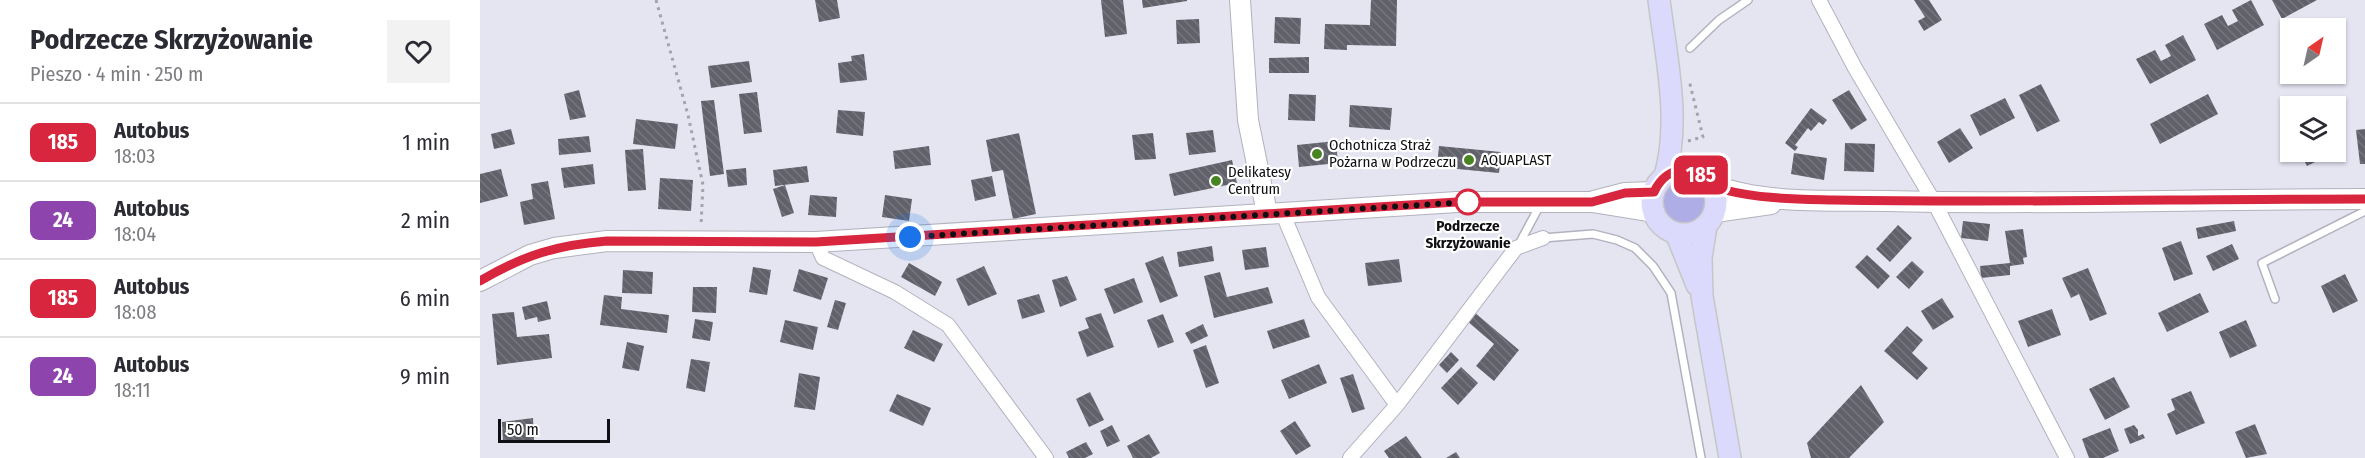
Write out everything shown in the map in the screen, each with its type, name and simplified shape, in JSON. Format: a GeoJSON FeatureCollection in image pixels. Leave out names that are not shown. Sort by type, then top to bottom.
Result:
{"type":"FeatureCollection","features":[{"type":"Feature","properties":{"kind":"main road"},"geometry":{"type":"LineString","coordinates":[[1659,0],[1672,107],[1689,162],[1703,178],[1716,203],[1702,238],[1702,296],[1730,458]]}},
{"type":"Feature","properties":{"kind":"main road"},"geometry":{"type":"LineString","coordinates":[[1672,107],[1669,163],[1658,193],[1666,228],[1676,233],[1686,234],[1710,219]]}},
{"type":"Feature","properties":{"kind":"main road"},"geometry":{"type":"LineString","coordinates":[[1658,193],[1685,170],[1703,178]]}},
{"type":"Feature","properties":{"kind":"main road"},"geometry":{"type":"LineString","coordinates":[[1676,233],[1702,296]]}},
{"type":"Feature","properties":{"kind":"street"},"geometry":{"type":"LineString","coordinates":[[1240,0],[1248,120],[1275,212],[1318,297],[1397,405]]}},
{"type":"Feature","properties":{"kind":"street"},"geometry":{"type":"LineString","coordinates":[[1819,0],[1855,68],[1934,202],[2067,458]]}},
{"type":"Feature","properties":{"kind":"street"},"geometry":{"type":"LineString","coordinates":[[1703,178],[1743,194],[1800,199],[1934,202],[2365,199]]}},
{"type":"Feature","properties":{"kind":"street"},"geometry":{"type":"LineString","coordinates":[[480,281],[530,255],[554,248],[607,241],[816,242],[1457,202],[1592,202],[1625,193],[1658,193]]}},
{"type":"Feature","properties":{"kind":"street"},"geometry":{"type":"LineString","coordinates":[[1710,219],[1800,199]]}},
{"type":"Feature","properties":{"kind":"street"},"geometry":{"type":"LineString","coordinates":[[1350,458],[1397,405],[1516,248],[1543,238]]}},
{"type":"Feature","properties":{"kind":"street"},"geometry":{"type":"LineString","coordinates":[[816,242],[823,258],[895,292],[948,326],[1046,458]]}},
{"type":"Feature","properties":{"kind":"lane"},"geometry":{"type":"LineString","coordinates":[[1690,48],[1719,20],[1748,0]]}},
{"type":"Feature","properties":{"kind":"lane"},"geometry":{"type":"LineString","coordinates":[[1516,248],[1542,201]]}},
{"type":"Feature","properties":{"kind":"lane"},"geometry":{"type":"LineString","coordinates":[[2275,299],[2262,263],[2365,211]]}},
{"type":"Feature","properties":{"kind":"lane"},"geometry":{"type":"LineString","coordinates":[[1543,238],[1593,234],[1617,240],[1635,248],[1653,266],[1671,293],[1701,458]]}},
{"type":"Feature","properties":{"kind":"path"},"geometry":{"type":"LineString","coordinates":[[656,0],[688,115],[702,185],[701,242]]}},
{"type":"Feature","properties":{"kind":"path"},"geometry":{"type":"LineString","coordinates":[[1682,142],[1703,137],[1688,76]]}},
{"type":"Feature","properties":{"kind":"shaded area"},"geometry":{"type":"Polygon","coordinates":[[[1685,177],[1702,184],[1709,201],[1702,218],[1685,225],[1668,218],[1661,201],[1668,184],[1685,177]]]}},
{"type":"Feature","properties":{"kind":"building"},"geometry":{"type":"Polygon","coordinates":[[[815,0],[837,0],[840,18],[819,22],[815,0]]]}},
{"type":"Feature","properties":{"kind":"building"},"geometry":{"type":"Polygon","coordinates":[[[1101,0],[1123,0],[1127,34],[1105,37],[1101,0]]]}},
{"type":"Feature","properties":{"kind":"building"},"geometry":{"type":"Polygon","coordinates":[[[1142,0],[1187,0],[1187,1],[1143,8],[1142,0]]]}},
{"type":"Feature","properties":{"kind":"building"},"geometry":{"type":"Polygon","coordinates":[[[1371,0],[1397,0],[1396,46],[1347,45],[1347,50],[1324,49],[1325,24],[1370,25],[1371,0]]]}},
{"type":"Feature","properties":{"kind":"building"},"geometry":{"type":"Polygon","coordinates":[[[1914,0],[1929,0],[1942,20],[1924,31],[1918,21],[1925,17],[1914,0]]]}},
{"type":"Feature","properties":{"kind":"building"},"geometry":{"type":"Polygon","coordinates":[[[2251,0],[2264,25],[2217,50],[2204,24],[2222,15],[2228,26],[2238,21],[2232,10],[2251,0]]]}},
{"type":"Feature","properties":{"kind":"building"},"geometry":{"type":"Polygon","coordinates":[[[2272,0],[2317,0],[2284,18],[2281,18],[2272,0]]]}},
{"type":"Feature","properties":{"kind":"building"},"geometry":{"type":"Polygon","coordinates":[[[1275,17],[1301,18],[1300,44],[1274,43],[1275,17]]]}},
{"type":"Feature","properties":{"kind":"building"},"geometry":{"type":"Polygon","coordinates":[[[1199,19],[1200,43],[1177,44],[1176,20],[1199,19]]]}},
{"type":"Feature","properties":{"kind":"building"},"geometry":{"type":"Polygon","coordinates":[[[2183,35],[2196,60],[2150,84],[2136,59],[2155,50],[2161,61],[2171,56],[2165,45],[2183,35]]]}},
{"type":"Feature","properties":{"kind":"building"},"geometry":{"type":"Polygon","coordinates":[[[864,54],[867,80],[840,83],[838,63],[852,61],[851,56],[864,54]]]}},
{"type":"Feature","properties":{"kind":"building"},"geometry":{"type":"Polygon","coordinates":[[[1309,57],[1309,73],[1269,73],[1269,58],[1309,57]]]}},
{"type":"Feature","properties":{"kind":"building"},"geometry":{"type":"Polygon","coordinates":[[[749,61],[752,82],[711,88],[708,66],[749,61]]]}},
{"type":"Feature","properties":{"kind":"building"},"geometry":{"type":"Polygon","coordinates":[[[2041,84],[2060,121],[2037,132],[2019,95],[2041,84]]]}},
{"type":"Feature","properties":{"kind":"building"},"geometry":{"type":"Polygon","coordinates":[[[579,90],[586,117],[570,120],[564,94],[579,90]]]}},
{"type":"Feature","properties":{"kind":"building"},"geometry":{"type":"Polygon","coordinates":[[[1849,90],[1867,120],[1851,130],[1832,100],[1849,90]]]}},
{"type":"Feature","properties":{"kind":"building"},"geometry":{"type":"Polygon","coordinates":[[[757,92],[762,132],[744,134],[739,94],[757,92]]]}},
{"type":"Feature","properties":{"kind":"building"},"geometry":{"type":"Polygon","coordinates":[[[1289,94],[1316,95],[1315,121],[1288,120],[1289,94]]]}},
{"type":"Feature","properties":{"kind":"building"},"geometry":{"type":"Polygon","coordinates":[[[2208,94],[2218,114],[2160,144],[2150,124],[2208,94]]]}},
{"type":"Feature","properties":{"kind":"building"},"geometry":{"type":"Polygon","coordinates":[[[2005,98],[2015,118],[1980,136],[1970,115],[2005,98]]]}},
{"type":"Feature","properties":{"kind":"building"},"geometry":{"type":"Polygon","coordinates":[[[714,100],[724,174],[710,176],[701,101],[714,100]]]}},
{"type":"Feature","properties":{"kind":"building"},"geometry":{"type":"Polygon","coordinates":[[[1350,105],[1392,108],[1390,130],[1349,127],[1350,105]]]}},
{"type":"Feature","properties":{"kind":"building"},"geometry":{"type":"Polygon","coordinates":[[[1811,108],[1827,120],[1823,125],[1819,122],[1811,131],[1808,128],[1795,145],[1798,147],[1795,151],[1785,143],[1811,108]]]}},
{"type":"Feature","properties":{"kind":"building"},"geometry":{"type":"Polygon","coordinates":[[[838,110],[865,112],[863,136],[836,133],[838,110]]]}},
{"type":"Feature","properties":{"kind":"building"},"geometry":{"type":"Polygon","coordinates":[[[636,119],[678,124],[675,149],[633,144],[636,119]]]}},
{"type":"Feature","properties":{"kind":"building"},"geometry":{"type":"Polygon","coordinates":[[[1960,128],[1973,148],[1949,163],[1937,142],[1960,128]]]}},
{"type":"Feature","properties":{"kind":"building"},"geometry":{"type":"Polygon","coordinates":[[[511,129],[515,144],[494,149],[491,134],[511,129]]]}},
{"type":"Feature","properties":{"kind":"building"},"geometry":{"type":"Polygon","coordinates":[[[2365,129],[2365,164],[2360,164],[2356,130],[2365,129]]]}},
{"type":"Feature","properties":{"kind":"building"},"geometry":{"type":"Polygon","coordinates":[[[1213,130],[1216,152],[1189,155],[1186,133],[1213,130]]]}},
{"type":"Feature","properties":{"kind":"building"},"geometry":{"type":"Polygon","coordinates":[[[1019,133],[1036,214],[1013,219],[1003,170],[992,172],[986,140],[1019,133]]]}},
{"type":"Feature","properties":{"kind":"building"},"geometry":{"type":"Polygon","coordinates":[[[1153,133],[1156,159],[1135,160],[1132,135],[1153,133]]]}},
{"type":"Feature","properties":{"kind":"building"},"geometry":{"type":"Polygon","coordinates":[[[589,136],[591,152],[559,155],[558,139],[589,136]]]}},
{"type":"Feature","properties":{"kind":"building","name":"Ochotnicza Straż Pożarna w Podrzeczu"},"geometry":{"type":"Polygon","coordinates":[[[1336,141],[1338,163],[1299,167],[1297,145],[1336,141]]]}},
{"type":"Feature","properties":{"kind":"building"},"geometry":{"type":"Polygon","coordinates":[[[1845,143],[1875,144],[1874,172],[1844,171],[1845,143]]]}},
{"type":"Feature","properties":{"kind":"building"},"geometry":{"type":"Polygon","coordinates":[[[929,146],[931,165],[895,169],[893,151],[929,146]]]}},
{"type":"Feature","properties":{"kind":"building","name":"AQUAPLAST"},"geometry":{"type":"Polygon","coordinates":[[[1439,146],[1501,152],[1499,173],[1437,167],[1439,146]]]}},
{"type":"Feature","properties":{"kind":"building"},"geometry":{"type":"Polygon","coordinates":[[[643,149],[646,190],[628,191],[625,150],[643,149]]]}},
{"type":"Feature","properties":{"kind":"building"},"geometry":{"type":"Polygon","coordinates":[[[1794,153],[1827,158],[1824,180],[1791,174],[1794,153]]]}},
{"type":"Feature","properties":{"kind":"building"},"geometry":{"type":"Polygon","coordinates":[[[1232,160],[1237,183],[1174,196],[1169,174],[1232,160]]]}},
{"type":"Feature","properties":{"kind":"building"},"geometry":{"type":"Polygon","coordinates":[[[593,164],[595,184],[564,188],[561,168],[593,164]]]}},
{"type":"Feature","properties":{"kind":"building"},"geometry":{"type":"Polygon","coordinates":[[[807,166],[809,182],[775,186],[773,170],[807,166]]]}},
{"type":"Feature","properties":{"kind":"building"},"geometry":{"type":"Polygon","coordinates":[[[746,168],[747,185],[728,187],[726,170],[746,168]]]}},
{"type":"Feature","properties":{"kind":"building"},"geometry":{"type":"Polygon","coordinates":[[[501,169],[508,196],[480,203],[480,174],[501,169]]]}},
{"type":"Feature","properties":{"kind":"building"},"geometry":{"type":"Polygon","coordinates":[[[992,176],[996,196],[975,201],[971,180],[992,176]]]}},
{"type":"Feature","properties":{"kind":"building"},"geometry":{"type":"Polygon","coordinates":[[[660,178],[693,180],[691,211],[658,209],[660,178]]]}},
{"type":"Feature","properties":{"kind":"building"},"geometry":{"type":"Polygon","coordinates":[[[548,181],[555,219],[524,225],[520,202],[533,199],[531,184],[548,181]]]}},
{"type":"Feature","properties":{"kind":"building"},"geometry":{"type":"Polygon","coordinates":[[[785,185],[794,213],[782,217],[773,189],[785,185]]]}},
{"type":"Feature","properties":{"kind":"building"},"geometry":{"type":"Polygon","coordinates":[[[810,195],[837,197],[836,217],[808,215],[810,195]]]}},
{"type":"Feature","properties":{"kind":"building"},"geometry":{"type":"Polygon","coordinates":[[[885,195],[912,199],[909,221],[882,217],[885,195]]]}},
{"type":"Feature","properties":{"kind":"building"},"geometry":{"type":"Polygon","coordinates":[[[1963,221],[1990,224],[1988,241],[1961,238],[1963,221]]]}},
{"type":"Feature","properties":{"kind":"building"},"geometry":{"type":"Polygon","coordinates":[[[2234,221],[2236,231],[2198,239],[2196,228],[2234,221]]]}},
{"type":"Feature","properties":{"kind":"building"},"geometry":{"type":"Polygon","coordinates":[[[1898,225],[1912,238],[1890,262],[1876,249],[1898,225]]]}},
{"type":"Feature","properties":{"kind":"building"},"geometry":{"type":"Polygon","coordinates":[[[2023,229],[2027,257],[2023,258],[2024,264],[2010,266],[2010,275],[1981,278],[1980,266],[2010,263],[2005,231],[2023,229]]]}},
{"type":"Feature","properties":{"kind":"building"},"geometry":{"type":"Polygon","coordinates":[[[2181,241],[2193,274],[2174,281],[2162,248],[2181,241]]]}},
{"type":"Feature","properties":{"kind":"building"},"geometry":{"type":"Polygon","coordinates":[[[2232,244],[2239,259],[2213,271],[2206,256],[2232,244]]]}},
{"type":"Feature","properties":{"kind":"building"},"geometry":{"type":"Polygon","coordinates":[[[1212,246],[1214,261],[1179,267],[1177,252],[1212,246]]]}},
{"type":"Feature","properties":{"kind":"building"},"geometry":{"type":"Polygon","coordinates":[[[1266,247],[1269,267],[1245,270],[1242,250],[1266,247]]]}},
{"type":"Feature","properties":{"kind":"building"},"geometry":{"type":"Polygon","coordinates":[[[1867,255],[1890,276],[1878,289],[1855,267],[1867,255]]]}},
{"type":"Feature","properties":{"kind":"building"},"geometry":{"type":"Polygon","coordinates":[[[1163,256],[1178,296],[1160,303],[1145,263],[1163,256]]]}},
{"type":"Feature","properties":{"kind":"building"},"geometry":{"type":"Polygon","coordinates":[[[1399,259],[1402,282],[1368,286],[1365,263],[1399,259]]]}},
{"type":"Feature","properties":{"kind":"building"},"geometry":{"type":"Polygon","coordinates":[[[1912,261],[1924,272],[1909,289],[1896,277],[1912,261]]]}},
{"type":"Feature","properties":{"kind":"building"},"geometry":{"type":"Polygon","coordinates":[[[909,263],[942,282],[935,296],[901,277],[909,263]]]}},
{"type":"Feature","properties":{"kind":"building"},"geometry":{"type":"Polygon","coordinates":[[[984,266],[997,294],[968,306],[956,279],[984,266]]]}},
{"type":"Feature","properties":{"kind":"building"},"geometry":{"type":"Polygon","coordinates":[[[753,267],[771,270],[767,295],[749,292],[753,267]]]}},
{"type":"Feature","properties":{"kind":"building"},"geometry":{"type":"Polygon","coordinates":[[[2088,268],[2107,314],[2090,321],[2079,294],[2071,298],[2062,278],[2088,268]]]}},
{"type":"Feature","properties":{"kind":"building"},"geometry":{"type":"Polygon","coordinates":[[[799,269],[828,278],[821,300],[793,291],[799,269]]]}},
{"type":"Feature","properties":{"kind":"building"},"geometry":{"type":"Polygon","coordinates":[[[623,270],[653,272],[652,294],[622,293],[623,270]]]}},
{"type":"Feature","properties":{"kind":"building"},"geometry":{"type":"Polygon","coordinates":[[[1220,272],[1227,297],[1268,287],[1273,303],[1214,318],[1204,276],[1220,272]]]}},
{"type":"Feature","properties":{"kind":"building"},"geometry":{"type":"Polygon","coordinates":[[[2345,274],[2358,301],[2333,313],[2321,286],[2345,274]]]}},
{"type":"Feature","properties":{"kind":"building"},"geometry":{"type":"Polygon","coordinates":[[[1067,276],[1077,300],[1060,307],[1052,280],[1067,276]]]}},
{"type":"Feature","properties":{"kind":"building"},"geometry":{"type":"Polygon","coordinates":[[[1134,278],[1143,302],[1114,314],[1104,289],[1134,278]]]}},
{"type":"Feature","properties":{"kind":"building"},"geometry":{"type":"Polygon","coordinates":[[[693,287],[717,287],[716,313],[692,312],[693,287]]]}},
{"type":"Feature","properties":{"kind":"building"},"geometry":{"type":"Polygon","coordinates":[[[2200,293],[2209,312],[2167,332],[2158,313],[2200,293]]]}},
{"type":"Feature","properties":{"kind":"building"},"geometry":{"type":"Polygon","coordinates":[[[1039,294],[1045,312],[1022,319],[1017,300],[1039,294]]]}},
{"type":"Feature","properties":{"kind":"building"},"geometry":{"type":"Polygon","coordinates":[[[604,295],[622,297],[621,309],[669,315],[667,333],[600,325],[604,295]]]}},
{"type":"Feature","properties":{"kind":"building"},"geometry":{"type":"Polygon","coordinates":[[[1942,298],[1954,317],[1933,330],[1921,311],[1942,298]]]}},
{"type":"Feature","properties":{"kind":"building"},"geometry":{"type":"Polygon","coordinates":[[[835,300],[846,303],[838,330],[827,327],[835,300]]]}},
{"type":"Feature","properties":{"kind":"building"},"geometry":{"type":"Polygon","coordinates":[[[547,301],[551,319],[538,322],[537,317],[525,320],[522,307],[547,301]]]}},
{"type":"Feature","properties":{"kind":"building"},"geometry":{"type":"Polygon","coordinates":[[[2052,309],[2061,335],[2028,347],[2018,321],[2052,309]]]}},
{"type":"Feature","properties":{"kind":"building"},"geometry":{"type":"Polygon","coordinates":[[[514,312],[517,337],[549,334],[552,358],[497,365],[492,314],[514,312]]]}},
{"type":"Feature","properties":{"kind":"building"},"geometry":{"type":"Polygon","coordinates":[[[1474,312],[1519,350],[1494,381],[1476,366],[1494,344],[1467,321],[1474,312]]]}},
{"type":"Feature","properties":{"kind":"building"},"geometry":{"type":"Polygon","coordinates":[[[1101,313],[1114,347],[1087,357],[1078,332],[1089,328],[1085,318],[1101,313]]]}},
{"type":"Feature","properties":{"kind":"building"},"geometry":{"type":"Polygon","coordinates":[[[1163,314],[1174,342],[1158,348],[1147,320],[1163,314]]]}},
{"type":"Feature","properties":{"kind":"building"},"geometry":{"type":"Polygon","coordinates":[[[695,319],[713,322],[710,341],[692,338],[695,319]]]}},
{"type":"Feature","properties":{"kind":"building"},"geometry":{"type":"Polygon","coordinates":[[[1304,319],[1310,337],[1273,349],[1267,331],[1304,319]]]}},
{"type":"Feature","properties":{"kind":"building"},"geometry":{"type":"Polygon","coordinates":[[[785,320],[818,327],[813,350],[780,342],[785,320]]]}},
{"type":"Feature","properties":{"kind":"building"},"geometry":{"type":"Polygon","coordinates":[[[2246,320],[2257,346],[2230,358],[2219,332],[2246,320]]]}},
{"type":"Feature","properties":{"kind":"building"},"geometry":{"type":"Polygon","coordinates":[[[1203,324],[1208,336],[1191,344],[1185,333],[1203,324]]]}},
{"type":"Feature","properties":{"kind":"building"},"geometry":{"type":"Polygon","coordinates":[[[1907,326],[1923,340],[1912,353],[1928,368],[1917,380],[1884,351],[1907,326]]]}},
{"type":"Feature","properties":{"kind":"building"},"geometry":{"type":"Polygon","coordinates":[[[913,330],[943,344],[934,362],[904,348],[913,330]]]}},
{"type":"Feature","properties":{"kind":"building"},"geometry":{"type":"Polygon","coordinates":[[[627,342],[644,346],[639,371],[622,368],[627,342]]]}},
{"type":"Feature","properties":{"kind":"building"},"geometry":{"type":"Polygon","coordinates":[[[1206,345],[1219,383],[1206,388],[1193,350],[1206,345]]]}},
{"type":"Feature","properties":{"kind":"building"},"geometry":{"type":"Polygon","coordinates":[[[1451,352],[1459,360],[1447,373],[1439,365],[1451,352]]]}},
{"type":"Feature","properties":{"kind":"building"},"geometry":{"type":"Polygon","coordinates":[[[691,359],[710,362],[705,392],[686,388],[691,359]]]}},
{"type":"Feature","properties":{"kind":"building"},"geometry":{"type":"Polygon","coordinates":[[[1319,364],[1327,383],[1289,399],[1281,380],[1319,364]]]}},
{"type":"Feature","properties":{"kind":"building"},"geometry":{"type":"Polygon","coordinates":[[[1461,367],[1478,383],[1458,405],[1441,388],[1461,367]]]}},
{"type":"Feature","properties":{"kind":"building"},"geometry":{"type":"Polygon","coordinates":[[[799,373],[820,377],[815,410],[794,407],[799,373]]]}},
{"type":"Feature","properties":{"kind":"building"},"geometry":{"type":"Polygon","coordinates":[[[1353,374],[1365,409],[1352,413],[1340,378],[1353,374]]]}},
{"type":"Feature","properties":{"kind":"building"},"geometry":{"type":"Polygon","coordinates":[[[2114,377],[2130,407],[2105,420],[2089,389],[2114,377]]]}},
{"type":"Feature","properties":{"kind":"building"},"geometry":{"type":"Polygon","coordinates":[[[1861,385],[1884,422],[1849,458],[1811,458],[1807,443],[1861,385]]]}},
{"type":"Feature","properties":{"kind":"building"},"geometry":{"type":"Polygon","coordinates":[[[2191,391],[2205,423],[2176,435],[2167,414],[2175,410],[2171,399],[2191,391]]]}},
{"type":"Feature","properties":{"kind":"building"},"geometry":{"type":"Polygon","coordinates":[[[1090,392],[1104,420],[1089,427],[1076,399],[1090,392]]]}},
{"type":"Feature","properties":{"kind":"building"},"geometry":{"type":"Polygon","coordinates":[[[897,394],[931,408],[923,426],[889,411],[897,394]]]}},
{"type":"Feature","properties":{"kind":"building"},"geometry":{"type":"Polygon","coordinates":[[[533,418],[534,440],[503,442],[502,422],[533,418]]]}},
{"type":"Feature","properties":{"kind":"building"},"geometry":{"type":"Polygon","coordinates":[[[1295,421],[1311,446],[1296,455],[1280,431],[1295,421]]]}},
{"type":"Feature","properties":{"kind":"building"},"geometry":{"type":"Polygon","coordinates":[[[2255,424],[2267,454],[2246,458],[2235,432],[2255,424]]]}},
{"type":"Feature","properties":{"kind":"building"},"geometry":{"type":"Polygon","coordinates":[[[1112,425],[1120,441],[1107,447],[1100,431],[1112,425]]]}},
{"type":"Feature","properties":{"kind":"building"},"geometry":{"type":"Polygon","coordinates":[[[2134,425],[2138,430],[2138,436],[2143,434],[2145,438],[2130,444],[2124,429],[2134,425]]]}},
{"type":"Feature","properties":{"kind":"building"},"geometry":{"type":"Polygon","coordinates":[[[2110,428],[2119,451],[2103,458],[2089,458],[2082,439],[2110,428]]]}},
{"type":"Feature","properties":{"kind":"building"},"geometry":{"type":"Polygon","coordinates":[[[1149,434],[1160,453],[1151,458],[1133,458],[1127,446],[1149,434]]]}},
{"type":"Feature","properties":{"kind":"building"},"geometry":{"type":"Polygon","coordinates":[[[1406,436],[1422,458],[1389,458],[1384,451],[1406,436]]]}},
{"type":"Feature","properties":{"kind":"building"},"geometry":{"type":"Polygon","coordinates":[[[1086,442],[1093,454],[1085,458],[1069,458],[1066,452],[1086,442]]]}},
{"type":"Feature","properties":{"kind":"building"},"geometry":{"type":"Polygon","coordinates":[[[1456,452],[1460,458],[1446,458],[1456,452]]]}},
{"type":"Feature","properties":{"kind":"bus line","name":"185"},"geometry":{"type":"LineString","coordinates":[[480,281],[530,255],[579,243],[607,241],[816,242],[1457,202],[1592,202],[1625,193],[1654,192],[1658,183],[1665,176],[1685,170],[1696,172],[1711,184],[1723,189],[1743,194],[1800,199],[1934,202],[2365,199]]}},
{"type":"Feature","properties":{"kind":"place","name":"Ochotnicza Straż Pożarna w Podrzeczu"},"geometry":{"type":"Point","coordinates":[1317,154]}},
{"type":"Feature","properties":{"kind":"place","name":"AQUAPLAST"},"geometry":{"type":"Point","coordinates":[1469,160]}},
{"type":"Feature","properties":{"kind":"place","name":"Delikatesy Centrum"},"geometry":{"type":"Point","coordinates":[1216,181]}},
{"type":"Feature","properties":{"kind":"place","name":"Podrzecze Skrzyżowanie"},"geometry":{"type":"Point","coordinates":[1468,202]}},
{"type":"Feature","properties":{"kind":"route"},"geometry":{"type":"LineString","coordinates":[[910,237],[1468,202]]}}]}
